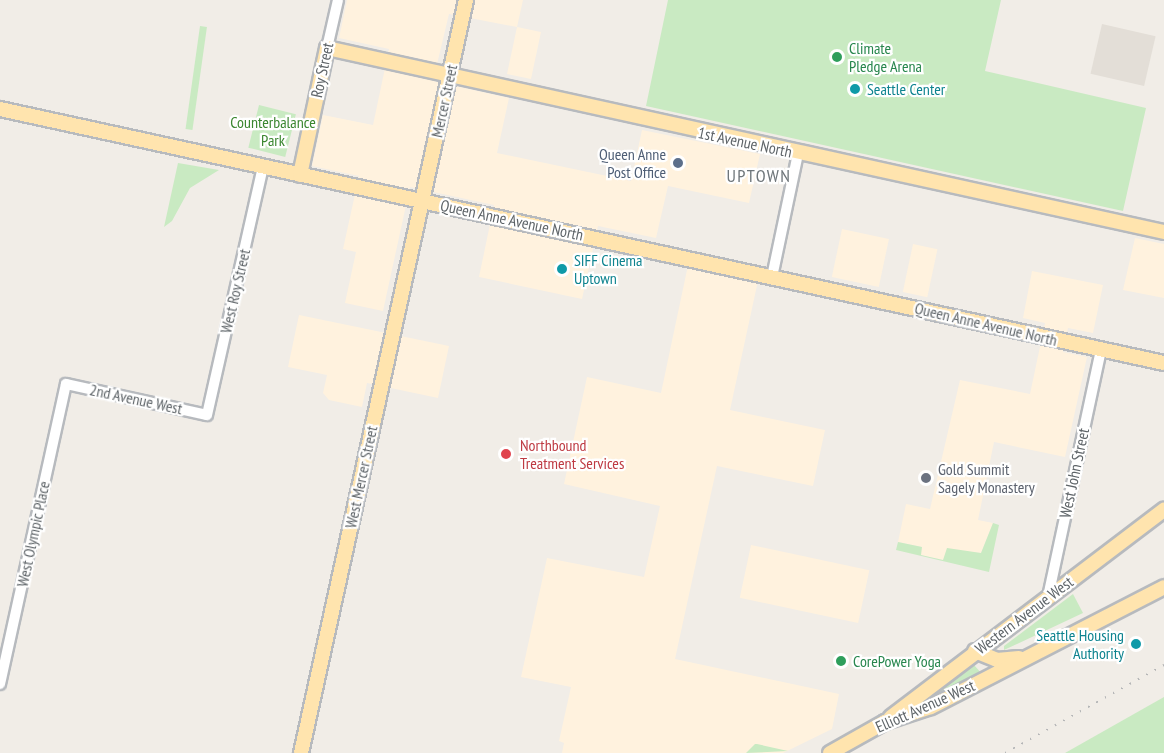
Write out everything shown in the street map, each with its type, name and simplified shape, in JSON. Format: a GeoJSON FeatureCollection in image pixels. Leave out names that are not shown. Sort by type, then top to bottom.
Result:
{"type":"FeatureCollection","features":[{"type":"Feature","properties":{"kind":"main road","name":"Mercer Street"},"geometry":{"type":"LineString","coordinates":[[422,201],[466,0]]}},
{"type":"Feature","properties":{"kind":"main road","name":"1st Avenue North"},"geometry":{"type":"LineString","coordinates":[[327,48],[798,154],[1164,232]]}},
{"type":"Feature","properties":{"kind":"main road","name":"Roy Street"},"geometry":{"type":"LineString","coordinates":[[300,175],[327,48]]}},
{"type":"Feature","properties":{"kind":"main road","name":"Queen Anne Avenue North"},"geometry":{"type":"LineString","coordinates":[[0,110],[1164,363]]}},
{"type":"Feature","properties":{"kind":"main road","name":"West Mercer Street"},"geometry":{"type":"LineString","coordinates":[[301,753],[422,201]]}},
{"type":"Feature","properties":{"kind":"main road","name":"Western Avenue West"},"geometry":{"type":"LineString","coordinates":[[885,722],[975,651],[1164,510]]}},
{"type":"Feature","properties":{"kind":"main road","name":"Elliott Avenue West"},"geometry":{"type":"LineString","coordinates":[[830,753],[885,722],[915,714],[1008,668],[1019,658],[1164,587]]}},
{"type":"Feature","properties":{"kind":"main road","name":"Elliott Avenue West"},"geometry":{"type":"LineString","coordinates":[[975,651],[997,660],[1019,658]]}},
{"type":"Feature","properties":{"kind":"street","name":"Roy Street"},"geometry":{"type":"LineString","coordinates":[[327,48],[338,0]]}},
{"type":"Feature","properties":{"kind":"street"},"geometry":{"type":"LineString","coordinates":[[772,277],[798,154]]}},
{"type":"Feature","properties":{"kind":"street","name":"West Roy Street"},"geometry":{"type":"LineString","coordinates":[[207,415],[263,167]]}},
{"type":"Feature","properties":{"kind":"street","name":"West John Street"},"geometry":{"type":"LineString","coordinates":[[1048,597],[1101,350]]}},
{"type":"Feature","properties":{"kind":"street","name":"2nd Avenue West"},"geometry":{"type":"LineString","coordinates":[[66,384],[207,415]]}},
{"type":"Feature","properties":{"kind":"street","name":"West Olympic Place"},"geometry":{"type":"LineString","coordinates":[[0,684],[66,384]]}},
{"type":"Feature","properties":{"kind":"shaded area"},"geometry":{"type":"Polygon","coordinates":[[[347,0],[523,0],[517,27],[449,14],[433,81],[509,98],[497,153],[631,181],[642,130],[760,154],[749,203],[668,186],[656,238],[598,226],[582,299],[479,277],[494,205],[410,187],[383,311],[345,303],[356,252],[343,249],[359,176],[312,166],[323,115],[373,125],[389,49],[339,38],[347,0]]]}},
{"type":"Feature","properties":{"kind":"shaded area"},"geometry":{"type":"Polygon","coordinates":[[[1102,24],[1156,36],[1144,86],[1091,74],[1102,24]]]}},
{"type":"Feature","properties":{"kind":"shaded area"},"geometry":{"type":"Polygon","coordinates":[[[517,27],[541,32],[531,79],[507,74],[517,27]]]}},
{"type":"Feature","properties":{"kind":"shaded area"},"geometry":{"type":"Polygon","coordinates":[[[842,229],[889,239],[879,287],[832,277],[842,229]]]}},
{"type":"Feature","properties":{"kind":"shaded area"},"geometry":{"type":"Polygon","coordinates":[[[1135,238],[1164,244],[1164,298],[1123,290],[1135,238]]]}},
{"type":"Feature","properties":{"kind":"shaded area"},"geometry":{"type":"Polygon","coordinates":[[[913,244],[937,249],[927,297],[903,292],[913,244]]]}},
{"type":"Feature","properties":{"kind":"shaded area"},"geometry":{"type":"Polygon","coordinates":[[[691,251],[761,267],[730,410],[825,430],[813,486],[717,466],[675,659],[839,694],[832,729],[783,753],[562,753],[564,743],[559,741],[571,687],[521,677],[547,558],[644,577],[660,506],[564,484],[587,377],[661,393],[691,251]]]}},
{"type":"Feature","properties":{"kind":"shaded area"},"geometry":{"type":"Polygon","coordinates":[[[1032,271],[1103,285],[1093,333],[1068,328],[1063,352],[1087,357],[1065,457],[994,442],[978,520],[993,523],[981,553],[967,552],[944,560],[920,555],[922,547],[898,542],[906,504],[930,509],[960,380],[1030,394],[1045,323],[1023,318],[1032,271]]]}},
{"type":"Feature","properties":{"kind":"shaded area"},"geometry":{"type":"Polygon","coordinates":[[[299,315],[449,346],[438,398],[367,383],[362,407],[329,400],[323,393],[327,375],[288,367],[299,315]]]}},
{"type":"Feature","properties":{"kind":"shaded area"},"geometry":{"type":"Polygon","coordinates":[[[751,545],[869,570],[858,623],[740,598],[751,545]]]}},
{"type":"Feature","properties":{"kind":"green space","name":"Seattle Center"},"geometry":{"type":"Polygon","coordinates":[[[668,0],[1001,0],[985,71],[1146,108],[1123,211],[646,106],[668,0]]]}},
{"type":"Feature","properties":{"kind":"green space"},"geometry":{"type":"Polygon","coordinates":[[[200,26],[207,27],[192,130],[186,129],[200,26]]]}},
{"type":"Feature","properties":{"kind":"green space","name":"Counterbalance Park"},"geometry":{"type":"Polygon","coordinates":[[[259,105],[296,114],[285,157],[248,148],[259,105]]]}},
{"type":"Feature","properties":{"kind":"green space"},"geometry":{"type":"Polygon","coordinates":[[[178,163],[219,170],[190,188],[172,221],[164,227],[178,163]]]}},
{"type":"Feature","properties":{"kind":"green space"},"geometry":{"type":"Polygon","coordinates":[[[993,523],[999,525],[989,572],[896,550],[898,542],[922,547],[921,555],[943,560],[947,548],[981,553],[993,523]]]}},
{"type":"Feature","properties":{"kind":"green space"},"geometry":{"type":"Polygon","coordinates":[[[1073,594],[1083,613],[1004,650],[1004,646],[1073,594]]]}},
{"type":"Feature","properties":{"kind":"green space"},"geometry":{"type":"Polygon","coordinates":[[[974,665],[983,675],[933,698],[932,696],[974,665]]]}},
{"type":"Feature","properties":{"kind":"green space"},"geometry":{"type":"Polygon","coordinates":[[[1164,697],[1164,753],[1065,753],[1164,697]]]}},
{"type":"Feature","properties":{"kind":"green space"},"geometry":{"type":"Polygon","coordinates":[[[757,744],[788,751],[746,753],[757,744]]]}},
{"type":"Feature","properties":{"kind":"railway"},"geometry":{"type":"LineString","coordinates":[[1005,753],[1164,665]]}},
{"type":"Feature","properties":{"kind":"place","name":"Climate Pledge Arena"},"geometry":{"type":"Point","coordinates":[837,57]}},
{"type":"Feature","properties":{"kind":"place","name":"Seattle Center"},"geometry":{"type":"Point","coordinates":[855,89]}},
{"type":"Feature","properties":{"kind":"place","name":"Queen Anne Post Office"},"geometry":{"type":"Point","coordinates":[678,163]}},
{"type":"Feature","properties":{"kind":"place","name":"SIFF Cinema Uptown"},"geometry":{"type":"Point","coordinates":[562,269]}},
{"type":"Feature","properties":{"kind":"place","name":"Northbound Treatment Services"},"geometry":{"type":"Point","coordinates":[506,454]}},
{"type":"Feature","properties":{"kind":"place","name":"Gold Summit Sagely Monastery"},"geometry":{"type":"Point","coordinates":[926,478]}},
{"type":"Feature","properties":{"kind":"place","name":"Seattle Housing Authority"},"geometry":{"type":"Point","coordinates":[1136,644]}},
{"type":"Feature","properties":{"kind":"place","name":"CorePower Yoga"},"geometry":{"type":"Point","coordinates":[841,661]}},
{"type":"Feature","properties":{"kind":"district","name":"UPTOWN"},"geometry":{"type":"Point","coordinates":[759,176]}}]}
